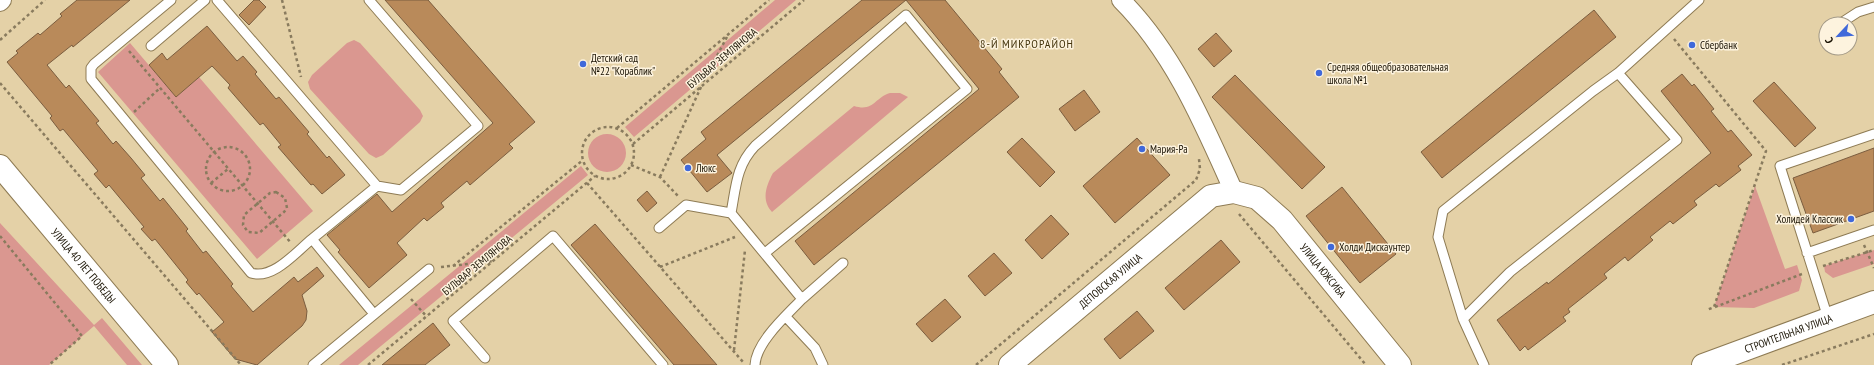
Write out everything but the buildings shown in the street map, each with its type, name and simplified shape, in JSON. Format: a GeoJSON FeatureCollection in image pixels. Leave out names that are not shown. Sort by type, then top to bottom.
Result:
{"type":"FeatureCollection","features":[{"type":"Feature","properties":{"kind":"street"},"geometry":{"type":"LineString","coordinates":[[1121,0],[1143,25],[1162,51],[1208,133],[1235,202]]}},
{"type":"Feature","properties":{"kind":"street","name":"УЛИЦА 40 ЛЕТ ПОБЕДЫ"},"geometry":{"type":"LineString","coordinates":[[0,166],[167,365]]}},
{"type":"Feature","properties":{"kind":"street","name":"УЛИЦА ЮЖСИБА"},"geometry":{"type":"LineString","coordinates":[[1211,196],[1235,202],[1257,198],[1282,220],[1400,365]]}},
{"type":"Feature","properties":{"kind":"street","name":"ДЕПОВСКАЯ УЛИЦА"},"geometry":{"type":"LineString","coordinates":[[1010,365],[1211,196]]}},
{"type":"Feature","properties":{"kind":"street","name":"СТРОИТЕЛЬНАЯ УЛИЦА"},"geometry":{"type":"LineString","coordinates":[[1703,365],[1874,302]]}},
{"type":"Feature","properties":{"kind":"lane"},"geometry":{"type":"LineString","coordinates":[[171,0],[94,64],[91,68],[91,79],[251,273],[263,274],[272,272],[377,186]]}},
{"type":"Feature","properties":{"kind":"lane"},"geometry":{"type":"LineString","coordinates":[[151,46],[206,0]]}},
{"type":"Feature","properties":{"kind":"lane"},"geometry":{"type":"LineString","coordinates":[[217,0],[377,186],[401,190],[478,126],[369,0]]}},
{"type":"Feature","properties":{"kind":"lane"},"geometry":{"type":"LineString","coordinates":[[1484,365],[1463,319],[1438,237],[1443,211],[1592,91],[1618,73],[1698,0]]}},
{"type":"Feature","properties":{"kind":"lane"},"geometry":{"type":"LineString","coordinates":[[1852,16],[1858,12],[1874,7]]}},
{"type":"Feature","properties":{"kind":"lane"},"geometry":{"type":"LineString","coordinates":[[731,213],[738,170],[745,156],[906,15],[967,89],[765,253]]}},
{"type":"Feature","properties":{"kind":"lane"},"geometry":{"type":"LineString","coordinates":[[1463,319],[1510,272],[1677,140],[1618,73]]}},
{"type":"Feature","properties":{"kind":"lane"},"geometry":{"type":"LineString","coordinates":[[1828,318],[1780,166],[1874,134]]}},
{"type":"Feature","properties":{"kind":"lane"},"geometry":{"type":"LineString","coordinates":[[659,228],[686,205],[731,213],[802,299]]}},
{"type":"Feature","properties":{"kind":"lane"},"geometry":{"type":"LineString","coordinates":[[1807,253],[1874,230]]}},
{"type":"Feature","properties":{"kind":"lane"},"geometry":{"type":"LineString","coordinates":[[485,358],[453,321],[553,236],[663,365]]}},
{"type":"Feature","properties":{"kind":"lane"},"geometry":{"type":"LineString","coordinates":[[312,239],[374,314]]}},
{"type":"Feature","properties":{"kind":"lane"},"geometry":{"type":"LineString","coordinates":[[755,365],[755,359],[762,344],[802,299],[843,263]]}},
{"type":"Feature","properties":{"kind":"lane"},"geometry":{"type":"LineString","coordinates":[[313,365],[428,269]]}},
{"type":"Feature","properties":{"kind":"lane"},"geometry":{"type":"LineString","coordinates":[[786,317],[815,348],[823,365]]}},
{"type":"Feature","properties":{"kind":"path"},"geometry":{"type":"LineString","coordinates":[[0,40],[45,0]]}},
{"type":"Feature","properties":{"kind":"path"},"geometry":{"type":"LineString","coordinates":[[282,0],[308,106]]}},
{"type":"Feature","properties":{"kind":"path","name":"БУЛЬВАР ЗЕМЛЯНОВА"},"geometry":{"type":"LineString","coordinates":[[617,128],[769,0]]}},
{"type":"Feature","properties":{"kind":"path","name":"БУЛЬВАР ЗЕМЛЯНОВА"},"geometry":{"type":"LineString","coordinates":[[633,144],[702,84],[804,0]]}},
{"type":"Feature","properties":{"kind":"path"},"geometry":{"type":"LineString","coordinates":[[1666,30],[1766,151],[1714,307]]}},
{"type":"Feature","properties":{"kind":"path"},"geometry":{"type":"LineString","coordinates":[[660,177],[702,84],[729,34]]}},
{"type":"Feature","properties":{"kind":"path"},"geometry":{"type":"LineString","coordinates":[[126,47],[298,251]]}},
{"type":"Feature","properties":{"kind":"path"},"geometry":{"type":"LineString","coordinates":[[0,83],[241,365]]}},
{"type":"Feature","properties":{"kind":"path"},"geometry":{"type":"LineString","coordinates":[[125,120],[160,88]]}},
{"type":"Feature","properties":{"kind":"path"},"geometry":{"type":"LineString","coordinates":[[606,127],[617,128],[627,134],[633,144],[634,156],[630,168],[620,177],[607,180],[595,176],[587,169],[583,160],[582,148],[586,138],[595,130],[606,127]]}},
{"type":"Feature","properties":{"kind":"path"},"geometry":{"type":"LineString","coordinates":[[230,146],[245,154],[249,162],[250,170],[248,179],[243,186],[230,191],[223,191],[211,183],[205,170],[206,163],[214,151],[221,147],[230,146]]}},
{"type":"Feature","properties":{"kind":"path"},"geometry":{"type":"LineString","coordinates":[[976,365],[1196,180],[1200,169],[1197,152]]}},
{"type":"Feature","properties":{"kind":"path","name":"БУЛЬВАР ЗЕМЛЯНОВА"},"geometry":{"type":"LineString","coordinates":[[453,266],[583,160]]}},
{"type":"Feature","properties":{"kind":"path"},"geometry":{"type":"LineString","coordinates":[[631,165],[660,177],[686,205]]}},
{"type":"Feature","properties":{"kind":"path"},"geometry":{"type":"LineString","coordinates":[[211,183],[228,169]]}},
{"type":"Feature","properties":{"kind":"path","name":"БУЛЬВАР ЗЕМЛЯНОВА"},"geometry":{"type":"LineString","coordinates":[[368,365],[595,176]]}},
{"type":"Feature","properties":{"kind":"path"},"geometry":{"type":"LineString","coordinates":[[1196,180],[1211,196]]}},
{"type":"Feature","properties":{"kind":"path"},"geometry":{"type":"LineString","coordinates":[[587,183],[746,365]]}},
{"type":"Feature","properties":{"kind":"path"},"geometry":{"type":"LineString","coordinates":[[276,192],[283,196],[287,202],[286,208],[273,222],[259,233],[251,233],[245,229],[242,221],[244,215],[258,203],[270,193],[276,192]]}},
{"type":"Feature","properties":{"kind":"path"},"geometry":{"type":"LineString","coordinates":[[1235,202],[1243,216],[1366,365]]}},
{"type":"Feature","properties":{"kind":"path"},"geometry":{"type":"LineString","coordinates":[[660,267],[747,232],[734,351]]}},
{"type":"Feature","properties":{"kind":"path"},"geometry":{"type":"LineString","coordinates":[[1860,235],[1874,268]]}},
{"type":"Feature","properties":{"kind":"path"},"geometry":{"type":"LineString","coordinates":[[0,236],[82,336],[49,365]]}},
{"type":"Feature","properties":{"kind":"path"},"geometry":{"type":"LineString","coordinates":[[1707,310],[1812,270],[1874,250]]}},
{"type":"Feature","properties":{"kind":"path"},"geometry":{"type":"LineString","coordinates":[[428,269],[494,261]]}},
{"type":"Feature","properties":{"kind":"path"},"geometry":{"type":"LineString","coordinates":[[403,290],[427,317]]}},
{"type":"Feature","properties":{"kind":"path"},"geometry":{"type":"LineString","coordinates":[[1782,365],[1874,334]]}},
{"type":"Feature","properties":{"kind":"shaded area"},"geometry":{"type":"Polygon","coordinates":[[[775,0],[796,0],[634,137],[625,127],[775,0]]]}},
{"type":"Feature","properties":{"kind":"shaded area"},"geometry":{"type":"Polygon","coordinates":[[[354,40],[360,43],[420,110],[423,116],[420,122],[383,155],[376,158],[369,154],[310,89],[308,82],[312,75],[347,43],[354,40]]]}},
{"type":"Feature","properties":{"kind":"shaded area"},"geometry":{"type":"Polygon","coordinates":[[[130,43],[176,97],[199,77],[313,211],[257,259],[98,72],[130,43]]]}},
{"type":"Feature","properties":{"kind":"shaded area"},"geometry":{"type":"Polygon","coordinates":[[[890,93],[900,93],[908,97],[772,212],[767,203],[766,193],[768,183],[773,173],[854,106],[870,106],[890,93]]]}},
{"type":"Feature","properties":{"kind":"shaded area"},"geometry":{"type":"Polygon","coordinates":[[[607,134],[617,137],[623,143],[626,153],[623,163],[617,169],[607,172],[597,169],[591,163],[588,153],[591,143],[597,137],[607,134]]]}},
{"type":"Feature","properties":{"kind":"shaded area"},"geometry":{"type":"Polygon","coordinates":[[[581,166],[588,175],[358,365],[339,365],[581,166]]]}},
{"type":"Feature","properties":{"kind":"shaded area"},"geometry":{"type":"Polygon","coordinates":[[[1755,186],[1785,269],[1797,265],[1802,280],[1799,291],[1754,308],[1714,307],[1755,186]]]}},
{"type":"Feature","properties":{"kind":"shaded area"},"geometry":{"type":"Polygon","coordinates":[[[0,223],[94,325],[102,318],[142,365],[127,365],[94,326],[49,365],[0,365],[0,223]]]}},
{"type":"Feature","properties":{"kind":"shaded area"},"geometry":{"type":"Polygon","coordinates":[[[1874,250],[1874,264],[1833,278],[1825,272],[1824,266],[1874,250]]]}},
{"type":"Feature","properties":{"kind":"place","name":"Сбербанк"},"geometry":{"type":"Point","coordinates":[1692,45]}},
{"type":"Feature","properties":{"kind":"place","name":"Детский сад №22 \"Кораблик\""},"geometry":{"type":"Point","coordinates":[583,64]}},
{"type":"Feature","properties":{"kind":"place","name":"Средняя общеобразовательная школа №1"},"geometry":{"type":"Point","coordinates":[1319,73]}},
{"type":"Feature","properties":{"kind":"place","name":"Мария-Ра"},"geometry":{"type":"Point","coordinates":[1142,149]}},
{"type":"Feature","properties":{"kind":"place","name":"Люкс"},"geometry":{"type":"Point","coordinates":[688,168]}},
{"type":"Feature","properties":{"kind":"place","name":"Холидей Классик"},"geometry":{"type":"Point","coordinates":[1851,219]}},
{"type":"Feature","properties":{"kind":"place","name":"Холди Дискаунтер"},"geometry":{"type":"Point","coordinates":[1331,247]}},
{"type":"Feature","properties":{"kind":"district","name":"8-Й МИКРОРАЙОН"},"geometry":{"type":"Point","coordinates":[1027,44]}}]}
